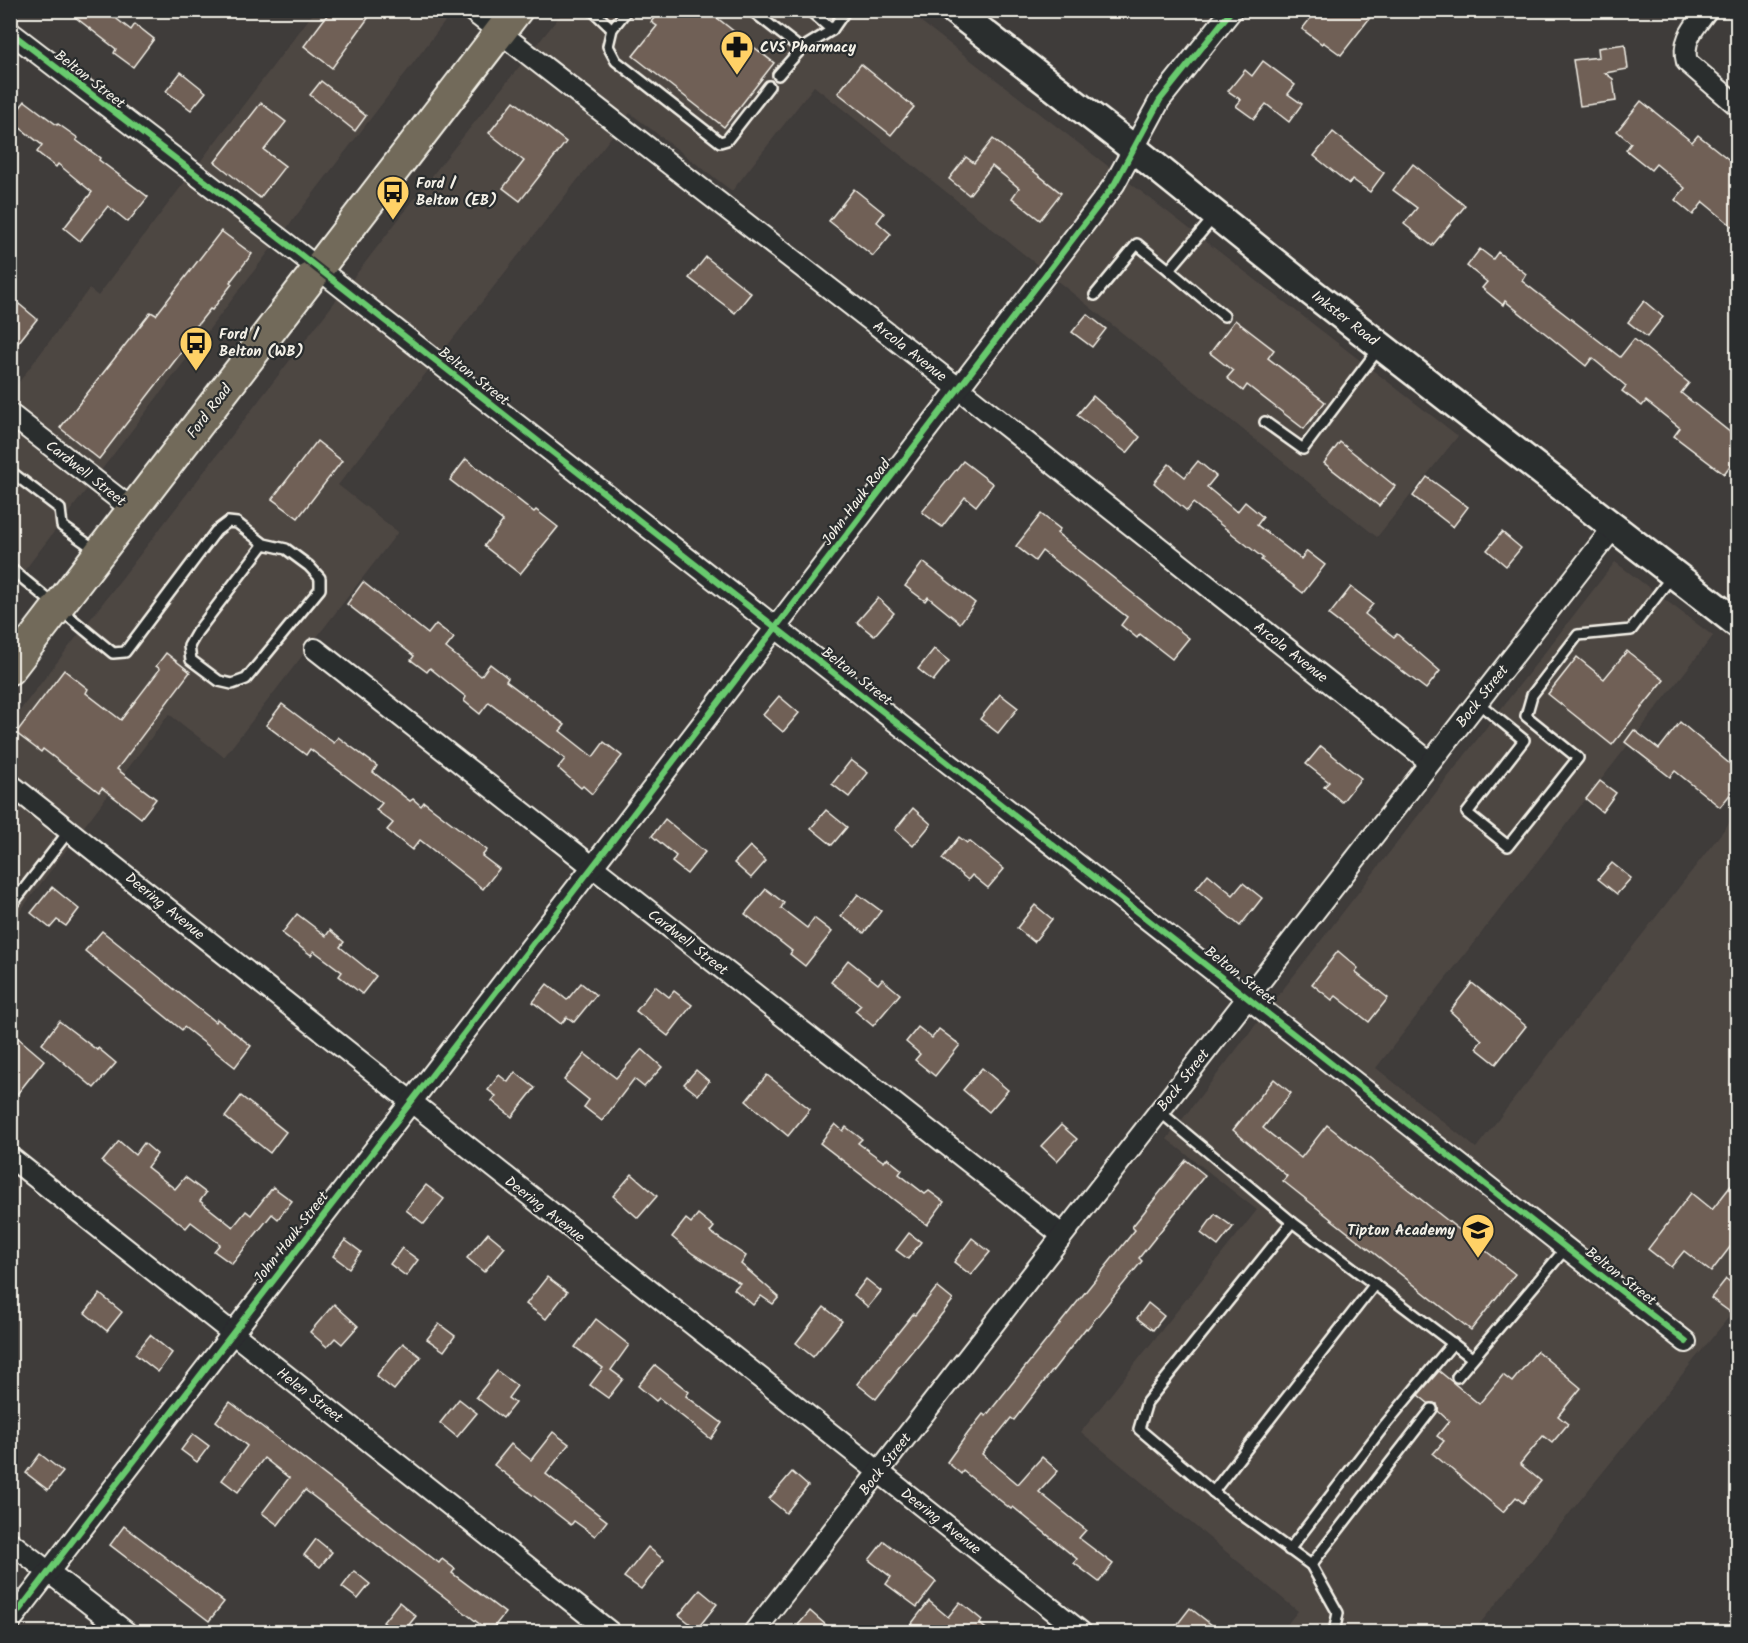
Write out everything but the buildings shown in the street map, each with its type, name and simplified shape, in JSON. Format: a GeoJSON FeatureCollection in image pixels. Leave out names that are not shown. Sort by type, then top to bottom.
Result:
{"type":"FeatureCollection","features":[{"type":"Feature","properties":{"kind":"main road","name":"Inkster Road"},"geometry":{"type":"LineString","coordinates":[[954,10],[1737,624]]}},
{"type":"Feature","properties":{"kind":"main road","name":"Ford Road"},"geometry":{"type":"LineString","coordinates":[[10,669],[508,22]]}},
{"type":"Feature","properties":{"kind":"street","name":"Arcola Avenue"},"geometry":{"type":"LineString","coordinates":[[471,10],[508,22],[958,388],[1430,762]]}},
{"type":"Feature","properties":{"kind":"street","name":"John Hauk Road"},"geometry":{"type":"LineString","coordinates":[[592,867],[1115,183],[1160,100],[1232,10]]}},
{"type":"Feature","properties":{"kind":"street"},"geometry":{"type":"LineString","coordinates":[[1707,10],[1686,39],[1684,51],[1687,62],[1737,106]]}},
{"type":"Feature","properties":{"kind":"street","name":"Belton Street"},"geometry":{"type":"LineString","coordinates":[[10,32],[317,268],[1686,1342]]}},
{"type":"Feature","properties":{"kind":"street","name":"Cardwell Street"},"geometry":{"type":"LineString","coordinates":[[12,418],[133,510]]}},
{"type":"Feature","properties":{"kind":"street","name":"Bock Street"},"geometry":{"type":"LineString","coordinates":[[754,1632],[1613,528]]}},
{"type":"Feature","properties":{"kind":"street","name":"Cardwell Street"},"geometry":{"type":"LineString","coordinates":[[315,649],[1062,1235]]}},
{"type":"Feature","properties":{"kind":"street","name":"Deering Avenue"},"geometry":{"type":"LineString","coordinates":[[10,784],[1081,1632]]}},
{"type":"Feature","properties":{"kind":"street","name":"John Hauk Street"},"geometry":{"type":"LineString","coordinates":[[10,1622],[592,867]]}},
{"type":"Feature","properties":{"kind":"street","name":"Helen Street"},"geometry":{"type":"LineString","coordinates":[[10,1157],[610,1632]]}},
{"type":"Feature","properties":{"kind":"street"},"geometry":{"type":"LineString","coordinates":[[10,1542],[126,1632]]}},
{"type":"Feature","properties":{"kind":"lane"},"geometry":{"type":"LineString","coordinates":[[591,10],[612,29]]}},
{"type":"Feature","properties":{"kind":"lane"},"geometry":{"type":"LineString","coordinates":[[627,10],[612,29],[608,46],[616,61],[720,142],[727,140],[769,86]]}},
{"type":"Feature","properties":{"kind":"lane"},"geometry":{"type":"LineString","coordinates":[[751,10],[801,49]]}},
{"type":"Feature","properties":{"kind":"lane"},"geometry":{"type":"LineString","coordinates":[[809,10],[832,30]]}},
{"type":"Feature","properties":{"kind":"lane"},"geometry":{"type":"LineString","coordinates":[[778,75],[801,49],[832,30],[846,10]]}},
{"type":"Feature","properties":{"kind":"lane"},"geometry":{"type":"LineString","coordinates":[[1169,270],[1216,214]]}},
{"type":"Feature","properties":{"kind":"lane"},"geometry":{"type":"LineString","coordinates":[[1095,295],[1137,244],[1224,316]]}},
{"type":"Feature","properties":{"kind":"lane"},"geometry":{"type":"LineString","coordinates":[[1265,422],[1303,449],[1382,346]]}},
{"type":"Feature","properties":{"kind":"lane"},"geometry":{"type":"LineString","coordinates":[[10,471],[60,510],[62,526],[100,553]]}},
{"type":"Feature","properties":{"kind":"lane"},"geometry":{"type":"LineString","coordinates":[[10,568],[59,606],[113,653],[125,652],[216,531],[228,522],[237,523],[264,544],[286,549],[309,566],[320,579],[320,589],[246,679],[232,684],[219,681],[191,660],[189,646],[197,632],[264,544]]}},
{"type":"Feature","properties":{"kind":"lane"},"geometry":{"type":"LineString","coordinates":[[1537,725],[1467,813],[1508,846],[1578,758],[1526,716],[1532,695],[1578,635],[1631,630],[1673,574]]}},
{"type":"Feature","properties":{"kind":"lane"},"geometry":{"type":"LineString","coordinates":[[1477,702],[1524,740]]}},
{"type":"Feature","properties":{"kind":"lane"},"geometry":{"type":"LineString","coordinates":[[10,908],[70,830]]}},
{"type":"Feature","properties":{"kind":"lane"},"geometry":{"type":"LineString","coordinates":[[1159,1111],[1292,1222],[1472,1358]]}},
{"type":"Feature","properties":{"kind":"lane"},"geometry":{"type":"LineString","coordinates":[[1292,1222],[1147,1402],[1139,1429],[1213,1492],[1311,1566],[1338,1613],[1334,1632]]}},
{"type":"Feature","properties":{"kind":"lane"},"geometry":{"type":"LineString","coordinates":[[1457,1377],[1566,1248]]}},
{"type":"Feature","properties":{"kind":"lane"},"geometry":{"type":"LineString","coordinates":[[1213,1492],[1375,1284]]}},
{"type":"Feature","properties":{"kind":"lane"},"geometry":{"type":"LineString","coordinates":[[1289,1550],[1384,1426],[1453,1343]]}},
{"type":"Feature","properties":{"kind":"lane"},"geometry":{"type":"LineString","coordinates":[[1311,1566],[1432,1409]]}},
{"type":"Feature","properties":{"kind":"shaded area"},"geometry":{"type":"Polygon","coordinates":[[[315,11],[453,11],[11,588],[10,394],[89,289],[98,296],[315,11]]]}},
{"type":"Feature","properties":{"kind":"shaded area"},"geometry":{"type":"Polygon","coordinates":[[[564,11],[907,11],[1458,436],[1377,537],[814,86],[732,191],[630,113],[338,485],[398,532],[224,757],[169,714],[11,923],[11,722],[442,163],[564,11]]]}},
{"type":"Feature","properties":{"kind":"shaded area","name":"Tipton Academy"},"geometry":{"type":"Polygon","coordinates":[[[1615,562],[1713,636],[1376,1068],[1476,1148],[1737,813],[1737,1307],[1473,1632],[1281,1632],[1298,1611],[1081,1432],[1257,1210],[1167,1139],[1615,562]]]}},
{"type":"Feature","properties":{"kind":"cycle path"},"geometry":{"type":"LineString","coordinates":[[10,1622],[607,848],[1108,193],[1160,100],[1232,10]]}},
{"type":"Feature","properties":{"kind":"cycle path"},"geometry":{"type":"LineString","coordinates":[[10,32],[287,244],[1686,1342]]}},
{"type":"Feature","properties":{"kind":"place","name":"CVS Pharmacy"},"geometry":{"type":"Point","coordinates":[737,76]}},
{"type":"Feature","properties":{"kind":"place","name":"Ford / Belton (EB)"},"geometry":{"type":"Point","coordinates":[393,221]}},
{"type":"Feature","properties":{"kind":"place","name":"Ford / Belton (WB)"},"geometry":{"type":"Point","coordinates":[196,372]}},
{"type":"Feature","properties":{"kind":"place","name":"Tipton Academy"},"geometry":{"type":"Point","coordinates":[1478,1259]}}]}
